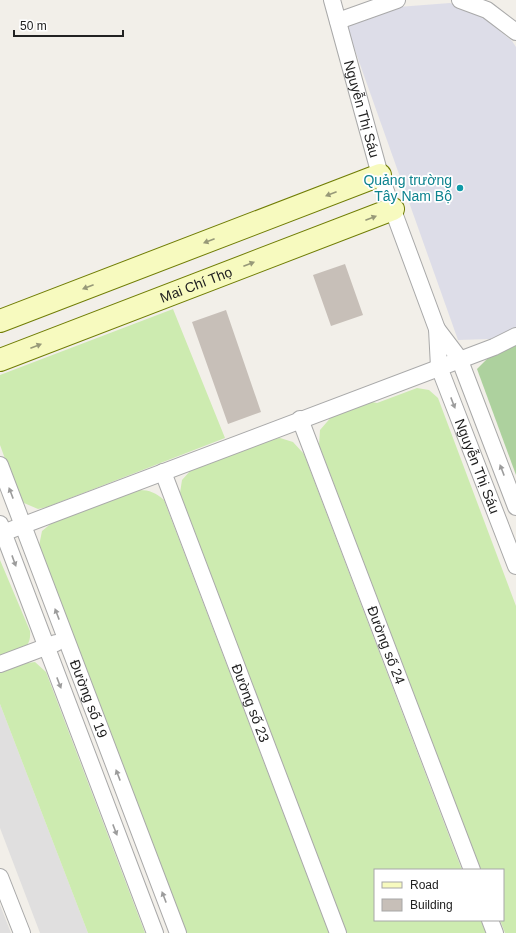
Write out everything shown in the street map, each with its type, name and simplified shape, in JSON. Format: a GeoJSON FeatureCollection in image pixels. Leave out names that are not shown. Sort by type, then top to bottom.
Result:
{"type":"FeatureCollection","features":[{"type":"Feature","properties":{"kind":"street","name":"Nguyễn Thị Sáu"},"geometry":{"type":"LineString","coordinates":[[332,0],[380,175],[437,329],[439,366],[512,544],[516,566]]}},
{"type":"Feature","properties":{"kind":"street"},"geometry":{"type":"LineString","coordinates":[[338,21],[397,0]]}},
{"type":"Feature","properties":{"kind":"street"},"geometry":{"type":"LineString","coordinates":[[460,0],[487,10],[516,32]]}},
{"type":"Feature","properties":{"kind":"street"},"geometry":{"type":"LineString","coordinates":[[0,321],[380,175]]}},
{"type":"Feature","properties":{"kind":"street","name":"Mai Chí Thọ"},"geometry":{"type":"LineString","coordinates":[[0,360],[393,209]]}},
{"type":"Feature","properties":{"kind":"street","name":"Nguyễn Thị Sáu"},"geometry":{"type":"LineString","coordinates":[[437,329],[459,358],[516,507]]}},
{"type":"Feature","properties":{"kind":"street"},"geometry":{"type":"LineString","coordinates":[[1,530],[23,525],[459,358],[494,346],[516,336]]}},
{"type":"Feature","properties":{"kind":"street","name":"Đường số 24"},"geometry":{"type":"LineString","coordinates":[[300,420],[472,869]]}},
{"type":"Feature","properties":{"kind":"street","name":"Đường số 19"},"geometry":{"type":"LineString","coordinates":[[0,465],[178,933]]}},
{"type":"Feature","properties":{"kind":"street","name":"Đường số 23"},"geometry":{"type":"LineString","coordinates":[[163,472],[338,933]]}},
{"type":"Feature","properties":{"kind":"street","name":"Đường số 19"},"geometry":{"type":"LineString","coordinates":[[1,530],[155,933]]}},
{"type":"Feature","properties":{"kind":"street"},"geometry":{"type":"LineString","coordinates":[[0,664],[67,639]]}},
{"type":"Feature","properties":{"kind":"street"},"geometry":{"type":"LineString","coordinates":[[0,877],[22,933]]}},
{"type":"Feature","properties":{"kind":"street"},"geometry":{"type":"LineString","coordinates":[[490,921],[495,933]]}},
{"type":"Feature","properties":{"kind":"shaded area","name":"Quảng trường Tây Nam Bộ"},"geometry":{"type":"Polygon","coordinates":[[[450,3],[483,17],[512,41],[516,47],[516,328],[490,339],[458,340],[346,25],[398,7],[450,3]]]}},
{"type":"Feature","properties":{"kind":"shaded area"},"geometry":{"type":"Polygon","coordinates":[[[0,704],[88,933],[40,933],[0,828],[0,704]]]}},
{"type":"Feature","properties":{"kind":"shaded area"},"geometry":{"type":"Polygon","coordinates":[[[0,905],[11,933],[0,933],[0,905]]]}},
{"type":"Feature","properties":{"kind":"green space"},"geometry":{"type":"Polygon","coordinates":[[[173,309],[225,438],[47,507],[38,509],[24,503],[19,497],[0,445],[0,375],[173,309]]]}},
{"type":"Feature","properties":{"kind":"green space"},"geometry":{"type":"Polygon","coordinates":[[[516,344],[516,475],[477,369],[488,358],[516,344]]]}},
{"type":"Feature","properties":{"kind":"green space"},"geometry":{"type":"Polygon","coordinates":[[[417,388],[429,390],[438,398],[516,606],[516,933],[505,933],[500,921],[504,921],[504,869],[481,869],[319,445],[320,430],[333,415],[367,401],[377,403],[417,388]]]}},
{"type":"Feature","properties":{"kind":"green space"},"geometry":{"type":"Polygon","coordinates":[[[280,438],[293,442],[304,454],[462,869],[374,869],[374,921],[481,921],[486,933],[347,933],[180,493],[182,480],[191,470],[273,439],[280,438]]]}},
{"type":"Feature","properties":{"kind":"green space"},"geometry":{"type":"Polygon","coordinates":[[[139,490],[153,492],[164,500],[329,933],[186,933],[39,546],[42,531],[53,522],[139,490]]]}},
{"type":"Feature","properties":{"kind":"green space"},"geometry":{"type":"Polygon","coordinates":[[[0,560],[30,631],[30,638],[26,647],[22,650],[0,657],[0,560]]]}},
{"type":"Feature","properties":{"kind":"green space"},"geometry":{"type":"Polygon","coordinates":[[[35,662],[46,672],[145,933],[88,933],[0,704],[0,673],[27,663],[35,662]]]}},
{"type":"Feature","properties":{"kind":"building"},"geometry":{"type":"Polygon","coordinates":[[[345,264],[363,315],[331,326],[313,275],[345,264]]]}},
{"type":"Feature","properties":{"kind":"building"},"geometry":{"type":"Polygon","coordinates":[[[226,310],[261,412],[228,424],[192,322],[226,310]]]}},
{"type":"Feature","properties":{"kind":"place","name":"Quảng trường Tây Nam Bộ"},"geometry":{"type":"Point","coordinates":[460,188]}}]}
